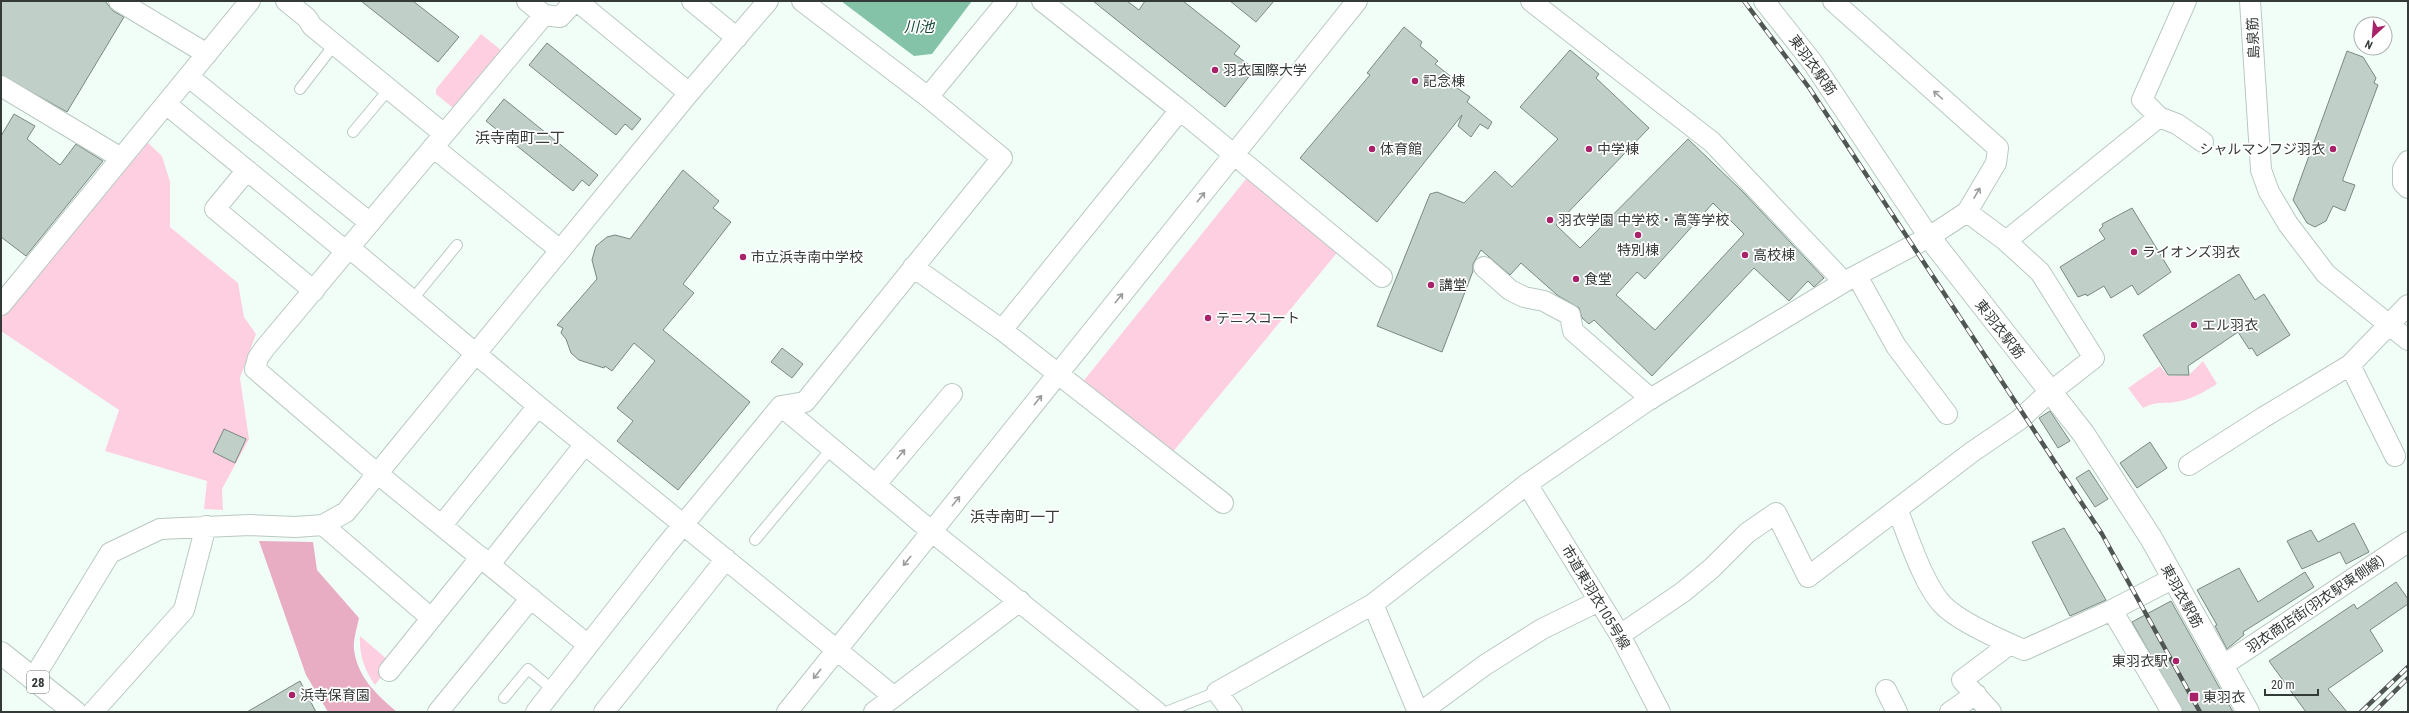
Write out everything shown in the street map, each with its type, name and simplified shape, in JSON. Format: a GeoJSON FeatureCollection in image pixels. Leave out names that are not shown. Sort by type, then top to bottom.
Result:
{"type":"FeatureCollection","features":[{"type":"Feature","properties":{"kind":"street"},"geometry":{"type":"LineString","coordinates":[[119,1],[207,54]]}},
{"type":"Feature","properties":{"kind":"street"},"geometry":{"type":"LineString","coordinates":[[1,305],[84,207],[120,158],[189,77],[250,1]]}},
{"type":"Feature","properties":{"kind":"street"},"geometry":{"type":"LineString","coordinates":[[286,1],[307,18],[312,26],[334,45],[389,89],[439,141],[560,250]]}},
{"type":"Feature","properties":{"kind":"street"},"geometry":{"type":"LineString","coordinates":[[527,1],[544,15],[560,17],[576,1],[690,93]]}},
{"type":"Feature","properties":{"kind":"street"},"geometry":{"type":"LineString","coordinates":[[692,1],[737,38]]}},
{"type":"Feature","properties":{"kind":"street"},"geometry":{"type":"LineString","coordinates":[[33,679],[110,553],[160,529],[250,525],[295,528],[323,525],[346,512],[560,250],[768,1]]}},
{"type":"Feature","properties":{"kind":"street"},"geometry":{"type":"LineString","coordinates":[[540,710],[553,690],[664,548],[685,526],[781,406],[806,402],[1002,158],[928,97],[802,1]]}},
{"type":"Feature","properties":{"kind":"street"},"geometry":{"type":"LineString","coordinates":[[928,97],[1007,1]]}},
{"type":"Feature","properties":{"kind":"street"},"geometry":{"type":"LineString","coordinates":[[1042,1],[1180,110],[1382,277]]}},
{"type":"Feature","properties":{"kind":"street"},"geometry":{"type":"LineString","coordinates":[[787,712],[1357,1]]}},
{"type":"Feature","properties":{"kind":"street"},"geometry":{"type":"LineString","coordinates":[[1532,1],[1552,7],[1712,142],[1850,279],[1896,346],[1948,414]]}},
{"type":"Feature","properties":{"kind":"street","name":"東羽衣駅筋"},"geometry":{"type":"LineString","coordinates":[[1764,1],[1813,63],[1929,237],[2028,366],[2052,392],[2083,434],[2147,533],[2248,712]]}},
{"type":"Feature","properties":{"kind":"street"},"geometry":{"type":"LineString","coordinates":[[1232,712],[1217,692],[1372,604],[1527,484],[1651,399],[1850,279],[1929,237],[1967,212],[1996,163],[1998,148],[1833,1]]}},
{"type":"Feature","properties":{"kind":"street"},"geometry":{"type":"LineString","coordinates":[[2186,1],[2142,100],[2159,117],[2177,124],[2203,142]]}},
{"type":"Feature","properties":{"kind":"street","name":"島泉筋"},"geometry":{"type":"LineString","coordinates":[[2250,1],[2261,170],[2269,192],[2288,224],[2326,274],[2408,340]]}},
{"type":"Feature","properties":{"kind":"street"},"geometry":{"type":"LineString","coordinates":[[544,15],[258,358],[255,369],[588,645]]}},
{"type":"Feature","properties":{"kind":"street"},"geometry":{"type":"LineString","coordinates":[[189,77],[370,223]]}},
{"type":"Feature","properties":{"kind":"street"},"geometry":{"type":"LineString","coordinates":[[2,88],[120,158]]}},
{"type":"Feature","properties":{"kind":"street"},"geometry":{"type":"LineString","coordinates":[[166,104],[337,244],[348,249],[412,300],[538,406],[893,696]]}},
{"type":"Feature","properties":{"kind":"street"},"geometry":{"type":"LineString","coordinates":[[1002,330],[1180,110]]}},
{"type":"Feature","properties":{"kind":"street"},"geometry":{"type":"LineString","coordinates":[[2006,241],[2159,117]]}},
{"type":"Feature","properties":{"kind":"street"},"geometry":{"type":"LineString","coordinates":[[2408,161],[2403,169],[2403,183],[2408,188]]}},
{"type":"Feature","properties":{"kind":"street"},"geometry":{"type":"LineString","coordinates":[[247,170],[215,209],[314,291]]}},
{"type":"Feature","properties":{"kind":"street"},"geometry":{"type":"LineString","coordinates":[[1620,635],[1683,592],[1712,568],[1747,533],[1776,513],[1808,577],[1898,511],[1972,452],[2019,420],[2094,358],[2040,272],[2006,241],[1967,212]]}},
{"type":"Feature","properties":{"kind":"street"},"geometry":{"type":"LineString","coordinates":[[913,267],[1002,330],[1223,503]]}},
{"type":"Feature","properties":{"kind":"street"},"geometry":{"type":"LineString","coordinates":[[1484,267],[1510,290],[1524,297],[1544,301],[1570,315],[1573,331],[1651,399]]}},
{"type":"Feature","properties":{"kind":"street"},"geometry":{"type":"LineString","coordinates":[[2189,465],[2264,417],[2350,365],[2408,305]]}},
{"type":"Feature","properties":{"kind":"street"},"geometry":{"type":"LineString","coordinates":[[2350,365],[2395,456]]}},
{"type":"Feature","properties":{"kind":"street"},"geometry":{"type":"LineString","coordinates":[[876,484],[952,394]]}},
{"type":"Feature","properties":{"kind":"street"},"geometry":{"type":"LineString","coordinates":[[442,525],[538,406]]}},
{"type":"Feature","properties":{"kind":"street"},"geometry":{"type":"LineString","coordinates":[[781,406],[932,531],[1157,712]]}},
{"type":"Feature","properties":{"kind":"street"},"geometry":{"type":"LineString","coordinates":[[389,671],[431,618],[485,561],[585,444]]}},
{"type":"Feature","properties":{"kind":"street","name":"市道東羽衣105号線"},"geometry":{"type":"LineString","coordinates":[[1527,484],[1620,635],[1660,712]]}},
{"type":"Feature","properties":{"kind":"street"},"geometry":{"type":"LineString","coordinates":[[1898,511],[1922,571],[1943,605],[2010,644],[2024,650],[2112,610],[2172,579]]}},
{"type":"Feature","properties":{"kind":"street"},"geometry":{"type":"LineString","coordinates":[[323,525],[431,618]]}},
{"type":"Feature","properties":{"kind":"street"},"geometry":{"type":"LineString","coordinates":[[93,712],[184,610],[206,526]]}},
{"type":"Feature","properties":{"kind":"street","name":"羽衣商店街(羽衣駅東側線)"},"geometry":{"type":"LineString","coordinates":[[2222,666],[2408,542]]}},
{"type":"Feature","properties":{"kind":"street"},"geometry":{"type":"LineString","coordinates":[[604,712],[726,559]]}},
{"type":"Feature","properties":{"kind":"street"},"geometry":{"type":"LineString","coordinates":[[438,712],[531,598]]}},
{"type":"Feature","properties":{"kind":"street"},"geometry":{"type":"LineString","coordinates":[[874,712],[893,696],[1020,601]]}},
{"type":"Feature","properties":{"kind":"street"},"geometry":{"type":"LineString","coordinates":[[1372,604],[1420,712],[1485,665],[1542,629],[1599,601]]}},
{"type":"Feature","properties":{"kind":"street"},"geometry":{"type":"LineString","coordinates":[[2112,610],[2172,712]]}},
{"type":"Feature","properties":{"kind":"street"},"geometry":{"type":"LineString","coordinates":[[1992,712],[1962,680],[2010,644]]}},
{"type":"Feature","properties":{"kind":"street","name":"28"},"geometry":{"type":"LineString","coordinates":[[1,653],[75,712]]}},
{"type":"Feature","properties":{"kind":"street"},"geometry":{"type":"LineString","coordinates":[[1886,690],[1898,712]]}},
{"type":"Feature","properties":{"kind":"street"},"geometry":{"type":"LineString","coordinates":[[1950,712],[1976,694]]}},
{"type":"Feature","properties":{"kind":"lane"},"geometry":{"type":"LineString","coordinates":[[300,88],[334,45]]}},
{"type":"Feature","properties":{"kind":"lane"},"geometry":{"type":"LineString","coordinates":[[353,132],[389,89]]}},
{"type":"Feature","properties":{"kind":"lane"},"geometry":{"type":"LineString","coordinates":[[412,300],[457,245]]}},
{"type":"Feature","properties":{"kind":"lane"},"geometry":{"type":"LineString","coordinates":[[755,540],[832,449]]}},
{"type":"Feature","properties":{"kind":"lane"},"geometry":{"type":"LineString","coordinates":[[504,698],[528,670],[553,690]]}},
{"type":"Feature","properties":{"kind":"lane"},"geometry":{"type":"LineString","coordinates":[[1166,712],[1217,692]]}},
{"type":"Feature","properties":{"kind":"shaded area"},"geometry":{"type":"Polygon","coordinates":[[[481,34],[501,50],[453,108],[436,94],[436,89],[481,34]]]}},
{"type":"Feature","properties":{"kind":"shaded area"},"geometry":{"type":"Polygon","coordinates":[[[148,143],[162,156],[170,182],[170,227],[238,283],[244,317],[256,334],[240,378],[249,439],[222,489],[223,510],[204,509],[207,481],[105,451],[119,410],[1,331],[1,318],[148,143]]]}},
{"type":"Feature","properties":{"kind":"shaded area","name":"テニスコート"},"geometry":{"type":"Polygon","coordinates":[[[1250,174],[1341,248],[1167,459],[1077,389],[1250,174]]]}},
{"type":"Feature","properties":{"kind":"shaded area"},"geometry":{"type":"Polygon","coordinates":[[[2203,361],[2217,384],[2185,400],[2157,403],[2143,408],[2128,388],[2160,366],[2168,376],[2189,375],[2203,361]]]}},
{"type":"Feature","properties":{"kind":"shaded area"},"geometry":{"type":"Polygon","coordinates":[[[259,541],[313,542],[317,570],[359,618],[354,649],[359,668],[375,692],[397,712],[328,712],[306,675],[259,541]]]}},
{"type":"Feature","properties":{"kind":"shaded area"},"geometry":{"type":"Polygon","coordinates":[[[360,636],[388,660],[384,673],[375,685],[363,662],[360,649],[360,636]]]}},
{"type":"Feature","properties":{"kind":"water","name":"川池"},"geometry":{"type":"Polygon","coordinates":[[[841,1],[972,1],[932,54],[914,56],[841,1]]]}},
{"type":"Feature","properties":{"kind":"building"},"geometry":{"type":"Polygon","coordinates":[[[1,1],[105,1],[113,11],[124,17],[67,112],[1,75],[1,1]]]}},
{"type":"Feature","properties":{"kind":"building"},"geometry":{"type":"Polygon","coordinates":[[[361,1],[413,1],[459,37],[438,62],[361,1]]]}},
{"type":"Feature","properties":{"kind":"building"},"geometry":{"type":"Polygon","coordinates":[[[1093,1],[1127,1],[1139,10],[1145,1],[1183,1],[1240,46],[1234,54],[1255,69],[1225,107],[1093,1]]]}},
{"type":"Feature","properties":{"kind":"building"},"geometry":{"type":"Polygon","coordinates":[[[1230,1],[1274,1],[1256,22],[1230,1]]]}},
{"type":"Feature","properties":{"kind":"building","name":"体育館"},"geometry":{"type":"Polygon","coordinates":[[[1404,27],[1422,42],[1420,46],[1438,61],[1435,64],[1454,79],[1450,83],[1470,97],[1467,102],[1492,122],[1488,129],[1480,124],[1471,137],[1458,126],[1462,115],[1377,222],[1300,158],[1370,75],[1367,73],[1404,27]]]}},
{"type":"Feature","properties":{"kind":"building"},"geometry":{"type":"Polygon","coordinates":[[[547,43],[641,119],[632,130],[625,124],[616,135],[529,65],[547,43]]]}},
{"type":"Feature","properties":{"kind":"building"},"geometry":{"type":"Polygon","coordinates":[[[1570,50],[1599,74],[1596,78],[1649,128],[1556,225],[1580,248],[1688,139],[1742,191],[1824,278],[1814,287],[1808,281],[1789,301],[1754,268],[1652,376],[1594,320],[1589,324],[1582,318],[1579,308],[1557,295],[1521,263],[1510,275],[1481,250],[1473,264],[1473,271],[1442,352],[1377,326],[1430,194],[1437,192],[1464,203],[1495,171],[1512,187],[1558,139],[1520,107],[1570,50]],[[1713,203],[1645,279],[1637,272],[1616,295],[1655,330],[1744,234],[1713,203]]]}},
{"type":"Feature","properties":{"kind":"building","name":"シャルマンフジ羽衣"},"geometry":{"type":"Polygon","coordinates":[[[2347,51],[2353,53],[2353,56],[2363,57],[2376,78],[2374,83],[2378,85],[2343,179],[2343,181],[2355,185],[2345,211],[2333,206],[2326,221],[2315,227],[2307,223],[2293,200],[2347,51]]]}},
{"type":"Feature","properties":{"kind":"building"},"geometry":{"type":"Polygon","coordinates":[[[504,99],[598,175],[589,186],[582,180],[573,191],[486,121],[504,99]]]}},
{"type":"Feature","properties":{"kind":"building"},"geometry":{"type":"Polygon","coordinates":[[[14,114],[35,126],[27,139],[60,165],[76,144],[103,161],[26,256],[1,237],[1,136],[14,114]]]}},
{"type":"Feature","properties":{"kind":"building"},"geometry":{"type":"Polygon","coordinates":[[[683,170],[719,201],[713,208],[731,222],[683,284],[694,293],[663,330],[750,402],[678,490],[617,441],[633,421],[617,408],[655,361],[634,343],[612,371],[605,366],[604,368],[579,360],[571,353],[566,339],[561,333],[563,328],[557,325],[597,279],[592,260],[596,246],[607,237],[615,235],[630,239],[683,170]]]}},
{"type":"Feature","properties":{"kind":"building","name":"ライオンズ羽衣"},"geometry":{"type":"Polygon","coordinates":[[[2132,208],[2171,272],[2138,295],[2132,285],[2111,298],[2104,286],[2087,296],[2086,294],[2078,297],[2060,267],[2105,239],[2099,230],[2103,226],[2102,224],[2132,208]]]}},
{"type":"Feature","properties":{"kind":"building","name":"エル羽衣"},"geometry":{"type":"Polygon","coordinates":[[[2239,274],[2255,300],[2264,294],[2290,335],[2257,356],[2252,348],[2249,349],[2238,332],[2188,366],[2189,375],[2168,375],[2143,335],[2239,274]]]}},
{"type":"Feature","properties":{"kind":"building"},"geometry":{"type":"Polygon","coordinates":[[[782,348],[803,364],[792,378],[771,362],[782,348]]]}},
{"type":"Feature","properties":{"kind":"building"},"geometry":{"type":"Polygon","coordinates":[[[2050,411],[2070,441],[2058,448],[2039,418],[2050,411]]]}},
{"type":"Feature","properties":{"kind":"building"},"geometry":{"type":"Polygon","coordinates":[[[224,429],[246,439],[235,463],[213,452],[224,429]]]}},
{"type":"Feature","properties":{"kind":"building"},"geometry":{"type":"Polygon","coordinates":[[[2150,442],[2167,468],[2137,488],[2120,463],[2150,442]]]}},
{"type":"Feature","properties":{"kind":"building"},"geometry":{"type":"Polygon","coordinates":[[[2089,470],[2108,499],[2095,507],[2076,478],[2089,470]]]}},
{"type":"Feature","properties":{"kind":"building"},"geometry":{"type":"Polygon","coordinates":[[[2354,523],[2369,552],[2346,564],[2340,552],[2302,569],[2287,541],[2311,530],[2318,542],[2354,523]]]}},
{"type":"Feature","properties":{"kind":"building"},"geometry":{"type":"Polygon","coordinates":[[[2064,528],[2106,600],[2070,616],[2032,542],[2064,528]]]}},
{"type":"Feature","properties":{"kind":"building"},"geometry":{"type":"Polygon","coordinates":[[[2239,568],[2258,602],[2305,572],[2314,587],[2243,632],[2244,635],[2227,649],[2215,626],[2217,625],[2197,590],[2239,568]]]}},
{"type":"Feature","properties":{"kind":"building"},"geometry":{"type":"Polygon","coordinates":[[[2396,582],[2408,599],[2408,604],[2370,630],[2383,651],[2328,689],[2347,712],[2306,712],[2269,661],[2354,604],[2357,609],[2396,582]]]}},
{"type":"Feature","properties":{"kind":"building","name":"東羽衣駅"},"geometry":{"type":"Polygon","coordinates":[[[2171,601],[2233,712],[2183,712],[2132,622],[2171,601]]]}},
{"type":"Feature","properties":{"kind":"building","name":"浜寺保育園"},"geometry":{"type":"Polygon","coordinates":[[[300,681],[316,712],[247,712],[300,681]]]}},
{"type":"Feature","properties":{"kind":"railway"},"geometry":{"type":"LineString","coordinates":[[1744,1],[1810,89],[2102,534],[2200,712]]}},
{"type":"Feature","properties":{"kind":"railway"},"geometry":{"type":"LineString","coordinates":[[2361,712],[2408,667]]}},
{"type":"Feature","properties":{"kind":"railway"},"geometry":{"type":"LineString","coordinates":[[2374,712],[2408,678]]}},
{"type":"Feature","properties":{"kind":"place","name":"羽衣国際大学"},"geometry":{"type":"Point","coordinates":[1215,70]}},
{"type":"Feature","properties":{"kind":"place","name":"記念棟"},"geometry":{"type":"Point","coordinates":[1415,81]}},
{"type":"Feature","properties":{"kind":"place","name":"体育館"},"geometry":{"type":"Point","coordinates":[1372,149]}},
{"type":"Feature","properties":{"kind":"place","name":"中学棟"},"geometry":{"type":"Point","coordinates":[1589,149]}},
{"type":"Feature","properties":{"kind":"place","name":"シャルマンフジ羽衣"},"geometry":{"type":"Point","coordinates":[2333,149]}},
{"type":"Feature","properties":{"kind":"place","name":"羽衣学園 中学校・高等学校"},"geometry":{"type":"Point","coordinates":[1550,220]}},
{"type":"Feature","properties":{"kind":"place","name":"特別棟"},"geometry":{"type":"Point","coordinates":[1638,235]}},
{"type":"Feature","properties":{"kind":"place","name":"ライオンズ羽衣"},"geometry":{"type":"Point","coordinates":[2134,252]}},
{"type":"Feature","properties":{"kind":"place","name":"高校棟"},"geometry":{"type":"Point","coordinates":[1745,255]}},
{"type":"Feature","properties":{"kind":"place","name":"市立浜寺南中学校"},"geometry":{"type":"Point","coordinates":[743,257]}},
{"type":"Feature","properties":{"kind":"place","name":"食堂"},"geometry":{"type":"Point","coordinates":[1576,279]}},
{"type":"Feature","properties":{"kind":"place","name":"講堂"},"geometry":{"type":"Point","coordinates":[1431,285]}},
{"type":"Feature","properties":{"kind":"place","name":"テニスコート"},"geometry":{"type":"Point","coordinates":[1208,318]}},
{"type":"Feature","properties":{"kind":"place","name":"エル羽衣"},"geometry":{"type":"Point","coordinates":[2194,325]}},
{"type":"Feature","properties":{"kind":"place","name":"東羽衣駅"},"geometry":{"type":"Point","coordinates":[2176,661]}},
{"type":"Feature","properties":{"kind":"place","name":"浜寺保育園"},"geometry":{"type":"Point","coordinates":[292,695]}},
{"type":"Feature","properties":{"kind":"place","name":"東羽衣"},"geometry":{"type":"Point","coordinates":[2194,697]}},
{"type":"Feature","properties":{"kind":"district","name":"浜寺南町二丁"},"geometry":{"type":"Point","coordinates":[520,138]}},
{"type":"Feature","properties":{"kind":"district","name":"浜寺南町一丁"},"geometry":{"type":"Point","coordinates":[1015,517]}}]}
